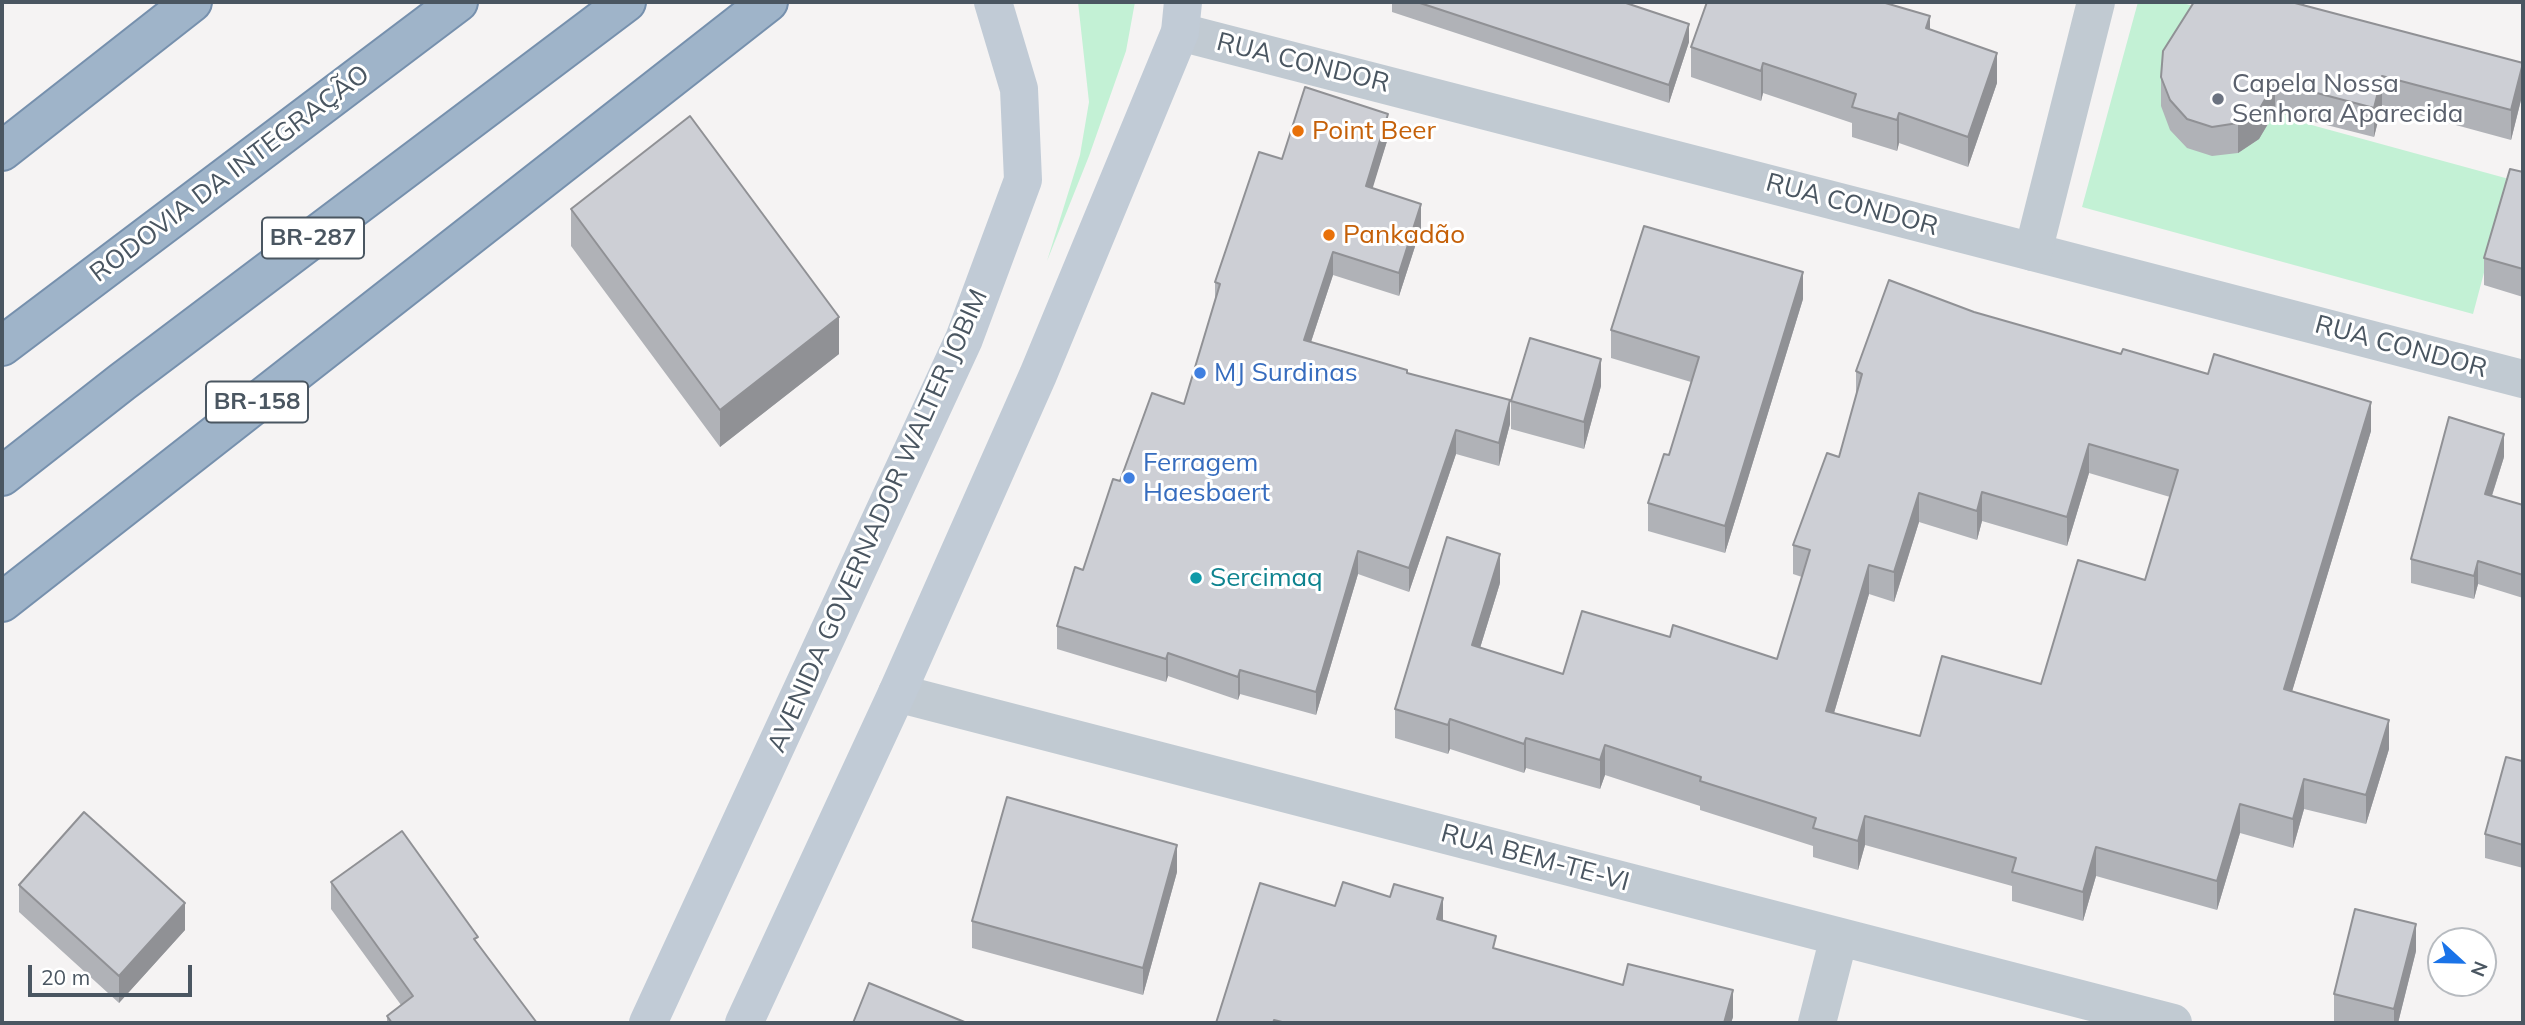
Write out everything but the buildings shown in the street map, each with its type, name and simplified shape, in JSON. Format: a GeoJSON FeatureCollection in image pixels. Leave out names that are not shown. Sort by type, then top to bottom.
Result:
{"type":"FeatureCollection","features":[{"type":"Feature","properties":{"kind":"highway"},"geometry":{"type":"LineString","coordinates":[[2,151],[192,2]]}},
{"type":"Feature","properties":{"kind":"highway","name":"RODOVIA DA INTEGRAÇÃO"},"geometry":{"type":"LineString","coordinates":[[2,346],[458,2]]}},
{"type":"Feature","properties":{"kind":"highway","name":"BR-287"},"geometry":{"type":"LineString","coordinates":[[2,476],[122,382],[626,2]]}},
{"type":"Feature","properties":{"kind":"highway","name":"BR-158"},"geometry":{"type":"LineString","coordinates":[[2,602],[768,2]]}},
{"type":"Feature","properties":{"kind":"main road","name":"AVENIDA GOVERNADOR WALTER JOBIM"},"geometry":{"type":"LineString","coordinates":[[648,1023],[964,339],[1023,180],[1019,89],[993,2]]}},
{"type":"Feature","properties":{"kind":"main road"},"geometry":{"type":"LineString","coordinates":[[744,1023],[897,692],[1038,375],[1188,12]]}},
{"type":"Feature","properties":{"kind":"street"},"geometry":{"type":"LineString","coordinates":[[2033,252],[2096,2]]}},
{"type":"Feature","properties":{"kind":"street","name":"RUA CONDOR"},"geometry":{"type":"LineString","coordinates":[[1188,12],[2033,252],[2523,379]]}},
{"type":"Feature","properties":{"kind":"street","name":"RUA BEM-TE-VI"},"geometry":{"type":"LineString","coordinates":[[897,692],[2173,1023]]}},
{"type":"Feature","properties":{"kind":"street"},"geometry":{"type":"LineString","coordinates":[[1817,1023],[1839,937]]}},
{"type":"Feature","properties":{"kind":"green space"},"geometry":{"type":"Polygon","coordinates":[[[1078,2],[1135,2],[1126,51],[1089,156],[1047,261],[1080,155],[1089,102],[1078,2]]]}},
{"type":"Feature","properties":{"kind":"green space"},"geometry":{"type":"Polygon","coordinates":[[[2138,2],[2179,2],[2308,37],[2286,118],[2509,179],[2473,314],[2082,207],[2138,2]]]}},
{"type":"Feature","properties":{"kind":"place","name":"Capela Nossa Senhora Aparecida"},"geometry":{"type":"Point","coordinates":[2218,99]}},
{"type":"Feature","properties":{"kind":"place","name":"Point Beer"},"geometry":{"type":"Point","coordinates":[1298,131]}},
{"type":"Feature","properties":{"kind":"place","name":"Pankadão"},"geometry":{"type":"Point","coordinates":[1329,235]}},
{"type":"Feature","properties":{"kind":"place","name":"MJ Surdinas"},"geometry":{"type":"Point","coordinates":[1200,373]}},
{"type":"Feature","properties":{"kind":"place","name":"Ferragem Haesbaert"},"geometry":{"type":"Point","coordinates":[1129,478]}},
{"type":"Feature","properties":{"kind":"place","name":"Sercimaq"},"geometry":{"type":"Point","coordinates":[1196,578]}}]}
